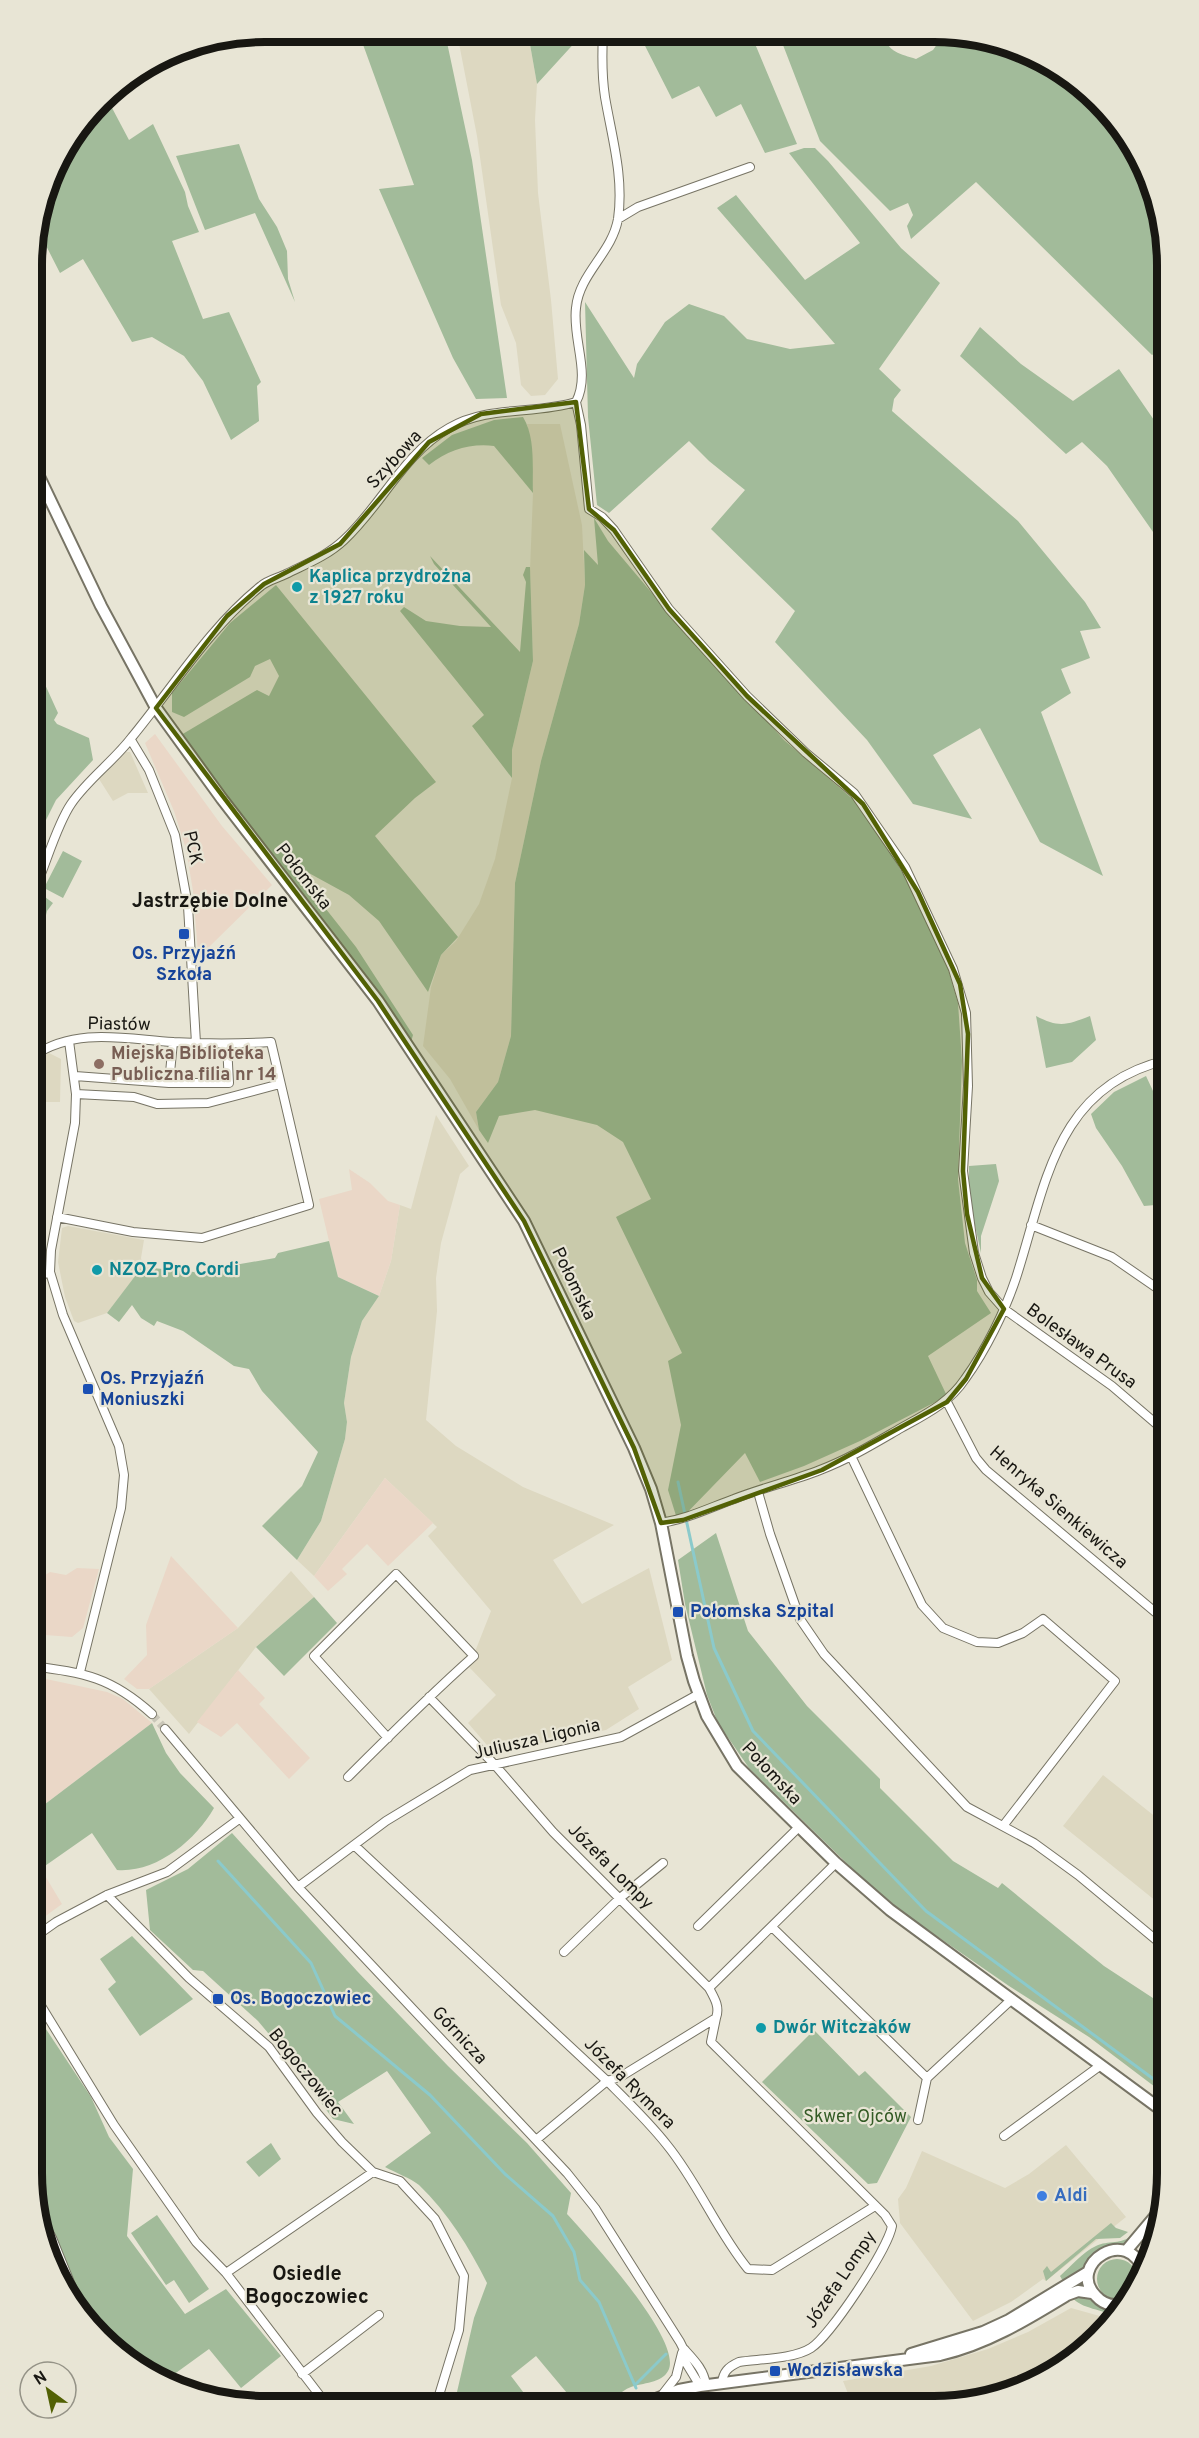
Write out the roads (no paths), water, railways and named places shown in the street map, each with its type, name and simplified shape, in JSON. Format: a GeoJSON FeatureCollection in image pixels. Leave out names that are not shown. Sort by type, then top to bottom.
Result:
{"type":"FeatureCollection","features":[{"type":"Feature","properties":{"kind":"street"},"geometry":{"type":"LineString","coordinates":[[576,402],[581,393],[582,376],[575,312],[577,294],[607,249],[618,219],[618,157],[605,95],[603,42]]}},
{"type":"Feature","properties":{"kind":"street"},"geometry":{"type":"LineString","coordinates":[[618,219],[638,207],[750,168]]}},
{"type":"Feature","properties":{"kind":"street","name":"Szybowa"},"geometry":{"type":"LineString","coordinates":[[42,872],[70,805],[131,740],[227,616],[264,584],[320,558],[340,544],[357,528],[398,473],[429,442],[450,427],[481,414],[558,408],[576,402]]}},
{"type":"Feature","properties":{"kind":"street","name":"Bolesława Prusa"},"geometry":{"type":"LineString","coordinates":[[576,402],[581,425],[590,508],[614,530],[661,599],[747,696],[806,753],[854,794],[888,840],[918,892],[964,999],[968,1034],[968,1086],[963,1171],[974,1253],[989,1293],[1004,1309],[1112,1386],[1157,1424]]}},
{"type":"Feature","properties":{"kind":"street","name":"Połomska"},"geometry":{"type":"LineString","coordinates":[[42,483],[101,606],[156,708],[229,808],[378,1001],[524,1221],[634,1448],[651,1489],[661,1523],[687,1656],[707,1716],[736,1766],[836,1863],[890,1910],[1157,2107]]}},
{"type":"Feature","properties":{"kind":"street","name":"PCK"},"geometry":{"type":"LineString","coordinates":[[131,740],[149,770],[175,835],[188,906],[196,1043]]}},
{"type":"Feature","properties":{"kind":"street","name":"Piastów"},"geometry":{"type":"LineString","coordinates":[[42,1051],[69,1041],[100,1036],[227,1045],[271,1042],[280,1084]]}},
{"type":"Feature","properties":{"kind":"street"},"geometry":{"type":"LineString","coordinates":[[69,1041],[75,1076],[75,1123],[51,1250],[50,1272],[63,1315],[118,1446],[124,1475],[120,1508],[80,1672]]}},
{"type":"Feature","properties":{"kind":"street","name":"Piastów"},"geometry":{"type":"LineString","coordinates":[[170,1083],[173,1042]]}},
{"type":"Feature","properties":{"kind":"street"},"geometry":{"type":"LineString","coordinates":[[75,1076],[170,1083],[229,1083],[227,1045]]}},
{"type":"Feature","properties":{"kind":"street"},"geometry":{"type":"LineString","coordinates":[[661,1523],[683,1520],[822,1470],[947,1402],[966,1379],[1004,1309],[1054,1157],[1082,1108],[1114,1081],[1157,1064]]}},
{"type":"Feature","properties":{"kind":"street"},"geometry":{"type":"LineString","coordinates":[[57,1217],[133,1232],[202,1238],[309,1205],[280,1084],[208,1103],[157,1104],[134,1097],[76,1095]]}},
{"type":"Feature","properties":{"kind":"street"},"geometry":{"type":"LineString","coordinates":[[1031,1225],[1112,1257],[1157,1289]]}},
{"type":"Feature","properties":{"kind":"street"},"geometry":{"type":"LineString","coordinates":[[42,1275],[50,1272]]}},
{"type":"Feature","properties":{"kind":"street","name":"Henryka Sienkiewicza"},"geometry":{"type":"LineString","coordinates":[[947,1402],[976,1458],[986,1470],[1157,1614]]}},
{"type":"Feature","properties":{"kind":"street"},"geometry":{"type":"LineString","coordinates":[[851,1456],[917,1595],[933,1619],[943,1628],[976,1642],[998,1643],[1023,1633],[1043,1619],[1115,1681],[1003,1826]]}},
{"type":"Feature","properties":{"kind":"street"},"geometry":{"type":"LineString","coordinates":[[758,1492],[800,1619],[824,1654],[967,1807],[1034,1843],[1078,1875],[1157,1941]]}},
{"type":"Feature","properties":{"kind":"street"},"geometry":{"type":"LineString","coordinates":[[348,1777],[474,1656],[396,1574],[314,1656],[388,1738]]}},
{"type":"Feature","properties":{"kind":"street"},"geometry":{"type":"LineString","coordinates":[[42,1667],[80,1672],[129,1693],[152,1714]]}},
{"type":"Feature","properties":{"kind":"street","name":"Juliusza Ligonia"},"geometry":{"type":"LineString","coordinates":[[298,1887],[386,1821],[450,1780],[470,1770],[621,1737],[699,1694]]}},
{"type":"Feature","properties":{"kind":"street","name":"Józefa Lompy"},"geometry":{"type":"LineString","coordinates":[[429,1697],[494,1764],[553,1832],[709,1988]]}},
{"type":"Feature","properties":{"kind":"street","name":"Górnicza"},"geometry":{"type":"LineString","coordinates":[[165,1729],[298,1887],[567,2173],[595,2208],[683,2348],[686,2363],[703,2386]]}},
{"type":"Feature","properties":{"kind":"street"},"geometry":{"type":"LineString","coordinates":[[42,1932],[107,1895],[167,1872],[239,1819]]}},
{"type":"Feature","properties":{"kind":"street"},"geometry":{"type":"LineString","coordinates":[[698,1926],[799,1827]]}},
{"type":"Feature","properties":{"kind":"street","name":"Józefa Rymera"},"geometry":{"type":"LineString","coordinates":[[354,1845],[607,2081],[667,2144],[748,2269],[772,2270],[875,2206]]}},
{"type":"Feature","properties":{"kind":"street"},"geometry":{"type":"LineString","coordinates":[[564,1952],[620,1898],[663,1863]]}},
{"type":"Feature","properties":{"kind":"street"},"geometry":{"type":"LineString","coordinates":[[536,2140],[607,2081],[620,2077],[716,2018],[718,2011],[716,2000],[709,1988],[773,1928],[836,1863]]}},
{"type":"Feature","properties":{"kind":"street","name":"Bogoczowiec"},"geometry":{"type":"LineString","coordinates":[[107,1895],[189,1978],[269,2047],[317,2113],[342,2142],[373,2172],[400,2181],[435,2219],[464,2276],[459,2330],[439,2396]]}},
{"type":"Feature","properties":{"kind":"street"},"geometry":{"type":"LineString","coordinates":[[773,1928],[927,2078]]}},
{"type":"Feature","properties":{"kind":"street"},"geometry":{"type":"LineString","coordinates":[[918,2120],[927,2078],[1012,2000]]}},
{"type":"Feature","properties":{"kind":"street"},"geometry":{"type":"LineString","coordinates":[[42,2007],[114,2126],[196,2242],[226,2273],[320,2396]]}},
{"type":"Feature","properties":{"kind":"street","name":"Józefa Lompy"},"geometry":{"type":"LineString","coordinates":[[716,2018],[711,2042],[885,2215],[892,2226],[890,2235],[866,2276],[821,2339],[810,2349],[799,2353],[738,2362],[730,2366],[723,2374],[722,2383]]}},
{"type":"Feature","properties":{"kind":"street"},"geometry":{"type":"LineString","coordinates":[[1004,2136],[1101,2065]]}},
{"type":"Feature","properties":{"kind":"street"},"geometry":{"type":"LineString","coordinates":[[226,2273],[373,2172]]}},
{"type":"Feature","properties":{"kind":"street"},"geometry":{"type":"LineString","coordinates":[[1126,2251],[1152,2220]]}},
{"type":"Feature","properties":{"kind":"street"},"geometry":{"type":"LineString","coordinates":[[52,2238],[68,2276]]}},
{"type":"Feature","properties":{"kind":"street"},"geometry":{"type":"LineString","coordinates":[[1092,2293],[1088,2279],[1089,2272],[1094,2259],[1105,2251],[1126,2251],[1138,2262]]}},
{"type":"Feature","properties":{"kind":"street"},"geometry":{"type":"LineString","coordinates":[[900,2359],[983,2332],[1009,2320],[1089,2272]]}},
{"type":"Feature","properties":{"kind":"street"},"geometry":{"type":"LineString","coordinates":[[662,2395],[722,2383],[958,2351],[1008,2330],[1067,2295],[1078,2291],[1092,2293],[1104,2303],[1114,2305]]}},
{"type":"Feature","properties":{"kind":"street"},"geometry":{"type":"LineString","coordinates":[[303,2374],[379,2315]]}},
{"type":"Feature","properties":{"kind":"street"},"geometry":{"type":"LineString","coordinates":[[662,2395],[676,2377],[683,2348]]}},
{"type":"Feature","properties":{"kind":"waterway"},"geometry":{"type":"LineString","coordinates":[[678,1482],[714,1648],[753,1731],[926,1911],[1157,2082]]}},
{"type":"Feature","properties":{"kind":"waterway"},"geometry":{"type":"LineString","coordinates":[[218,1861],[311,1963],[335,2016],[430,2095],[505,2174],[553,2216],[574,2252],[580,2280],[599,2302],[636,2388]]}},
{"type":"Feature","properties":{"kind":"waterway"},"geometry":{"type":"LineString","coordinates":[[635,2385],[666,2354]]}},
{"type":"Feature","properties":{"kind":"tunnel"},"geometry":{"type":"LineString","coordinates":[[152,1714],[165,1729]]}},
{"type":"Feature","properties":{"kind":"place","name":"Kaplica przydrożna z 1927 roku"},"geometry":{"type":"Point","coordinates":[297,587]}},
{"type":"Feature","properties":{"kind":"place","name":"Os. Przyjaźń Szkoła"},"geometry":{"type":"Point","coordinates":[184,934]}},
{"type":"Feature","properties":{"kind":"place","name":"Miejska Biblioteka Publiczna filia nr 14"},"geometry":{"type":"Point","coordinates":[99,1064]}},
{"type":"Feature","properties":{"kind":"place","name":"NZOZ Pro Cordi"},"geometry":{"type":"Point","coordinates":[97,1270]}},
{"type":"Feature","properties":{"kind":"place","name":"Os. Przyjaźń Moniuszki"},"geometry":{"type":"Point","coordinates":[88,1389]}},
{"type":"Feature","properties":{"kind":"place","name":"Połomska Szpital"},"geometry":{"type":"Point","coordinates":[678,1612]}},
{"type":"Feature","properties":{"kind":"place","name":"Os. Bogoczowiec"},"geometry":{"type":"Point","coordinates":[218,1999]}},
{"type":"Feature","properties":{"kind":"place","name":"Dwór Witczaków"},"geometry":{"type":"Point","coordinates":[761,2028]}},
{"type":"Feature","properties":{"kind":"place","name":"Aldi"},"geometry":{"type":"Point","coordinates":[1042,2196]}},
{"type":"Feature","properties":{"kind":"place","name":"Wodzisławska"},"geometry":{"type":"Point","coordinates":[775,2371]}},
{"type":"Feature","properties":{"kind":"district","name":"Jastrzębie Dolne"},"geometry":{"type":"Point","coordinates":[210,902]}},
{"type":"Feature","properties":{"kind":"district","name":"Osiedle Bogoczowiec"},"geometry":{"type":"Point","coordinates":[307,2286]}},
{"type":"Feature","properties":{"kind":"park label","name":"Skwer Ojców"},"geometry":{"type":"Point","coordinates":[855,2117]}}]}
